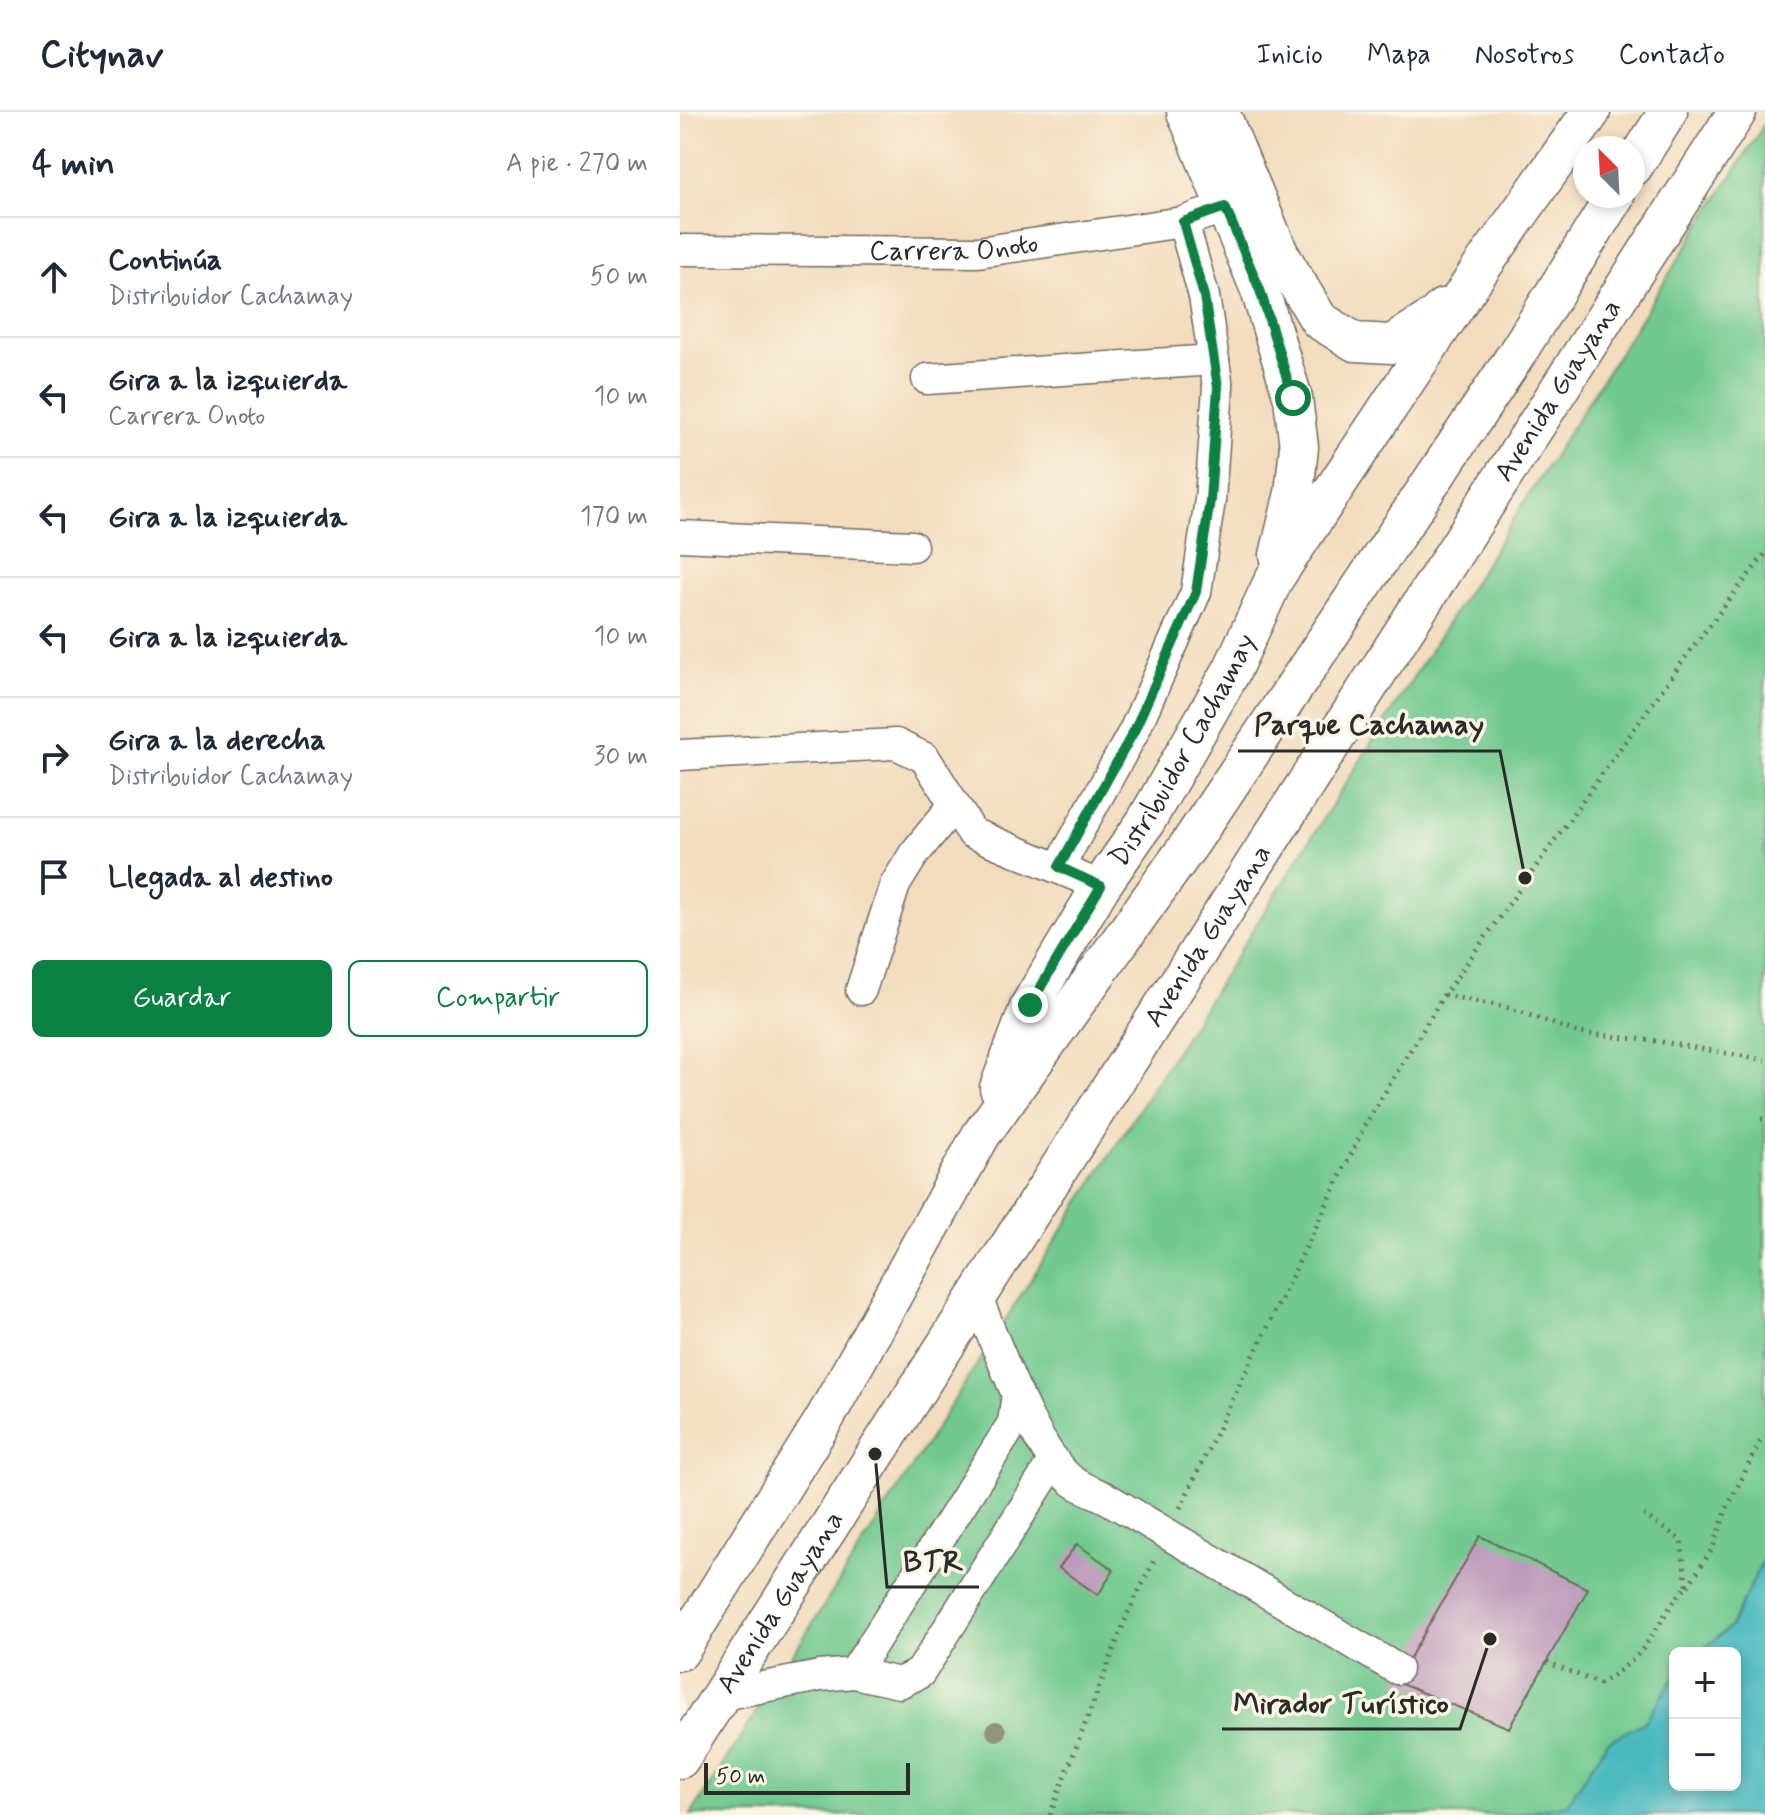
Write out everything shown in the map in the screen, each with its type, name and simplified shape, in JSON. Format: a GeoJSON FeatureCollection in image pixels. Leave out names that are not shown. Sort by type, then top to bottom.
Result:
{"type":"FeatureCollection","features":[{"type":"Feature","properties":{"kind":"main road","name":"Distribuidor Cachamay"},"geometry":{"type":"LineString","coordinates":[[1186,112],[1260,290],[1293,398],[1299,447],[1294,493],[1274,579]]}},
{"type":"Feature","properties":{"kind":"main road","name":"Distribuidor Cachamay"},"geometry":{"type":"LineString","coordinates":[[1220,112],[1279,253],[1319,320],[1355,342],[1392,344],[1434,317],[1479,271]]}},
{"type":"Feature","properties":{"kind":"main road","name":"Distribuidor Cachamay"},"geometry":{"type":"LineString","coordinates":[[981,1135],[1030,1005],[1101,886],[1146,821],[1232,670],[1274,579],[1479,271],[1591,112]]}},
{"type":"Feature","properties":{"kind":"main road"},"geometry":{"type":"LineString","coordinates":[[1645,148],[1668,112]]}},
{"type":"Feature","properties":{"kind":"main road","name":"Avenida Guayana"},"geometry":{"type":"LineString","coordinates":[[680,1759],[1737,112]]}},
{"type":"Feature","properties":{"kind":"main road","name":"Avenida Guayana"},"geometry":{"type":"LineString","coordinates":[[680,1651],[825,1418],[981,1135],[1191,842],[1514,358],[1608,208]]}},
{"type":"Feature","properties":{"kind":"street","name":"Carrera Onoto"},"geometry":{"type":"LineString","coordinates":[[680,250],[978,252],[1183,222],[1225,207]]}},
{"type":"Feature","properties":{"kind":"street"},"geometry":{"type":"LineString","coordinates":[[1059,867],[1134,731],[1196,592],[1210,500],[1218,387],[1204,296],[1183,222]]}},
{"type":"Feature","properties":{"kind":"street"},"geometry":{"type":"LineString","coordinates":[[927,379],[1214,360]]}},
{"type":"Feature","properties":{"kind":"street"},"geometry":{"type":"LineString","coordinates":[[680,536],[912,546]]}},
{"type":"Feature","properties":{"kind":"street"},"geometry":{"type":"LineString","coordinates":[[680,755],[896,744],[925,758],[972,833],[1101,886]]}},
{"type":"Feature","properties":{"kind":"street"},"geometry":{"type":"LineString","coordinates":[[861,990],[895,885],[914,854],[954,805]]}},
{"type":"Feature","properties":{"kind":"street"},"geometry":{"type":"LineString","coordinates":[[976,1295],[1017,1393],[1053,1462],[1074,1482],[1397,1669]]}},
{"type":"Feature","properties":{"kind":"street"},"geometry":{"type":"LineString","coordinates":[[854,1673],[1013,1423],[1017,1393]]}},
{"type":"Feature","properties":{"kind":"street"},"geometry":{"type":"LineString","coordinates":[[722,1695],[820,1676],[854,1673],[899,1683],[920,1673],[1053,1462]]}},
{"type":"Feature","properties":{"kind":"path"},"geometry":{"type":"LineString","coordinates":[[1050,1815],[1128,1613],[1365,1125],[1444,995],[1692,648],[1765,554]]}},
{"type":"Feature","properties":{"kind":"path"},"geometry":{"type":"LineString","coordinates":[[1444,995],[1510,1008],[1579,1033],[1656,1041],[1765,1060]]}},
{"type":"Feature","properties":{"kind":"path"},"geometry":{"type":"LineString","coordinates":[[1547,1662],[1600,1684],[1629,1664],[1646,1645],[1675,1598],[1687,1587],[1713,1548],[1727,1508],[1765,1437]]}},
{"type":"Feature","properties":{"kind":"path"},"geometry":{"type":"LineString","coordinates":[[1644,1515],[1681,1540],[1687,1587]]}},
{"type":"Feature","properties":{"kind":"green space"},"geometry":{"type":"Polygon","coordinates":[[[1765,123],[1765,1633],[1741,1649],[1669,1647],[1669,1760],[1627,1815],[691,1815],[1765,123]]]}},
{"type":"Feature","properties":{"kind":"water"},"geometry":{"type":"Polygon","coordinates":[[[1765,1555],[1765,1815],[1512,1815],[1567,1804],[1608,1741],[1645,1722],[1669,1685],[1669,1791],[1741,1791],[1741,1647],[1706,1647],[1731,1626],[1765,1555]]]}},
{"type":"Feature","properties":{"kind":"building"},"geometry":{"type":"Polygon","coordinates":[[[1480,1536],[1588,1589],[1509,1728],[1396,1682],[1480,1536]]]}},
{"type":"Feature","properties":{"kind":"building"},"geometry":{"type":"Polygon","coordinates":[[[1077,1544],[1114,1570],[1098,1595],[1059,1568],[1077,1544]]]}},
{"type":"Feature","properties":{"kind":"place","name":"Parque Cachamay"},"geometry":{"type":"Point","coordinates":[1525,878]}},
{"type":"Feature","properties":{"kind":"place","name":"BTR"},"geometry":{"type":"Point","coordinates":[875,1454]}},
{"type":"Feature","properties":{"kind":"place","name":"Mirador Turístico"},"geometry":{"type":"Point","coordinates":[1490,1639]}},
{"type":"Feature","properties":{"kind":"route"},"geometry":{"type":"LineString","coordinates":[[1030,1005],[1101,886],[1059,867],[1134,731],[1196,592],[1210,500],[1218,387],[1204,296],[1183,222],[1225,207],[1260,290],[1293,398]]}}]}
